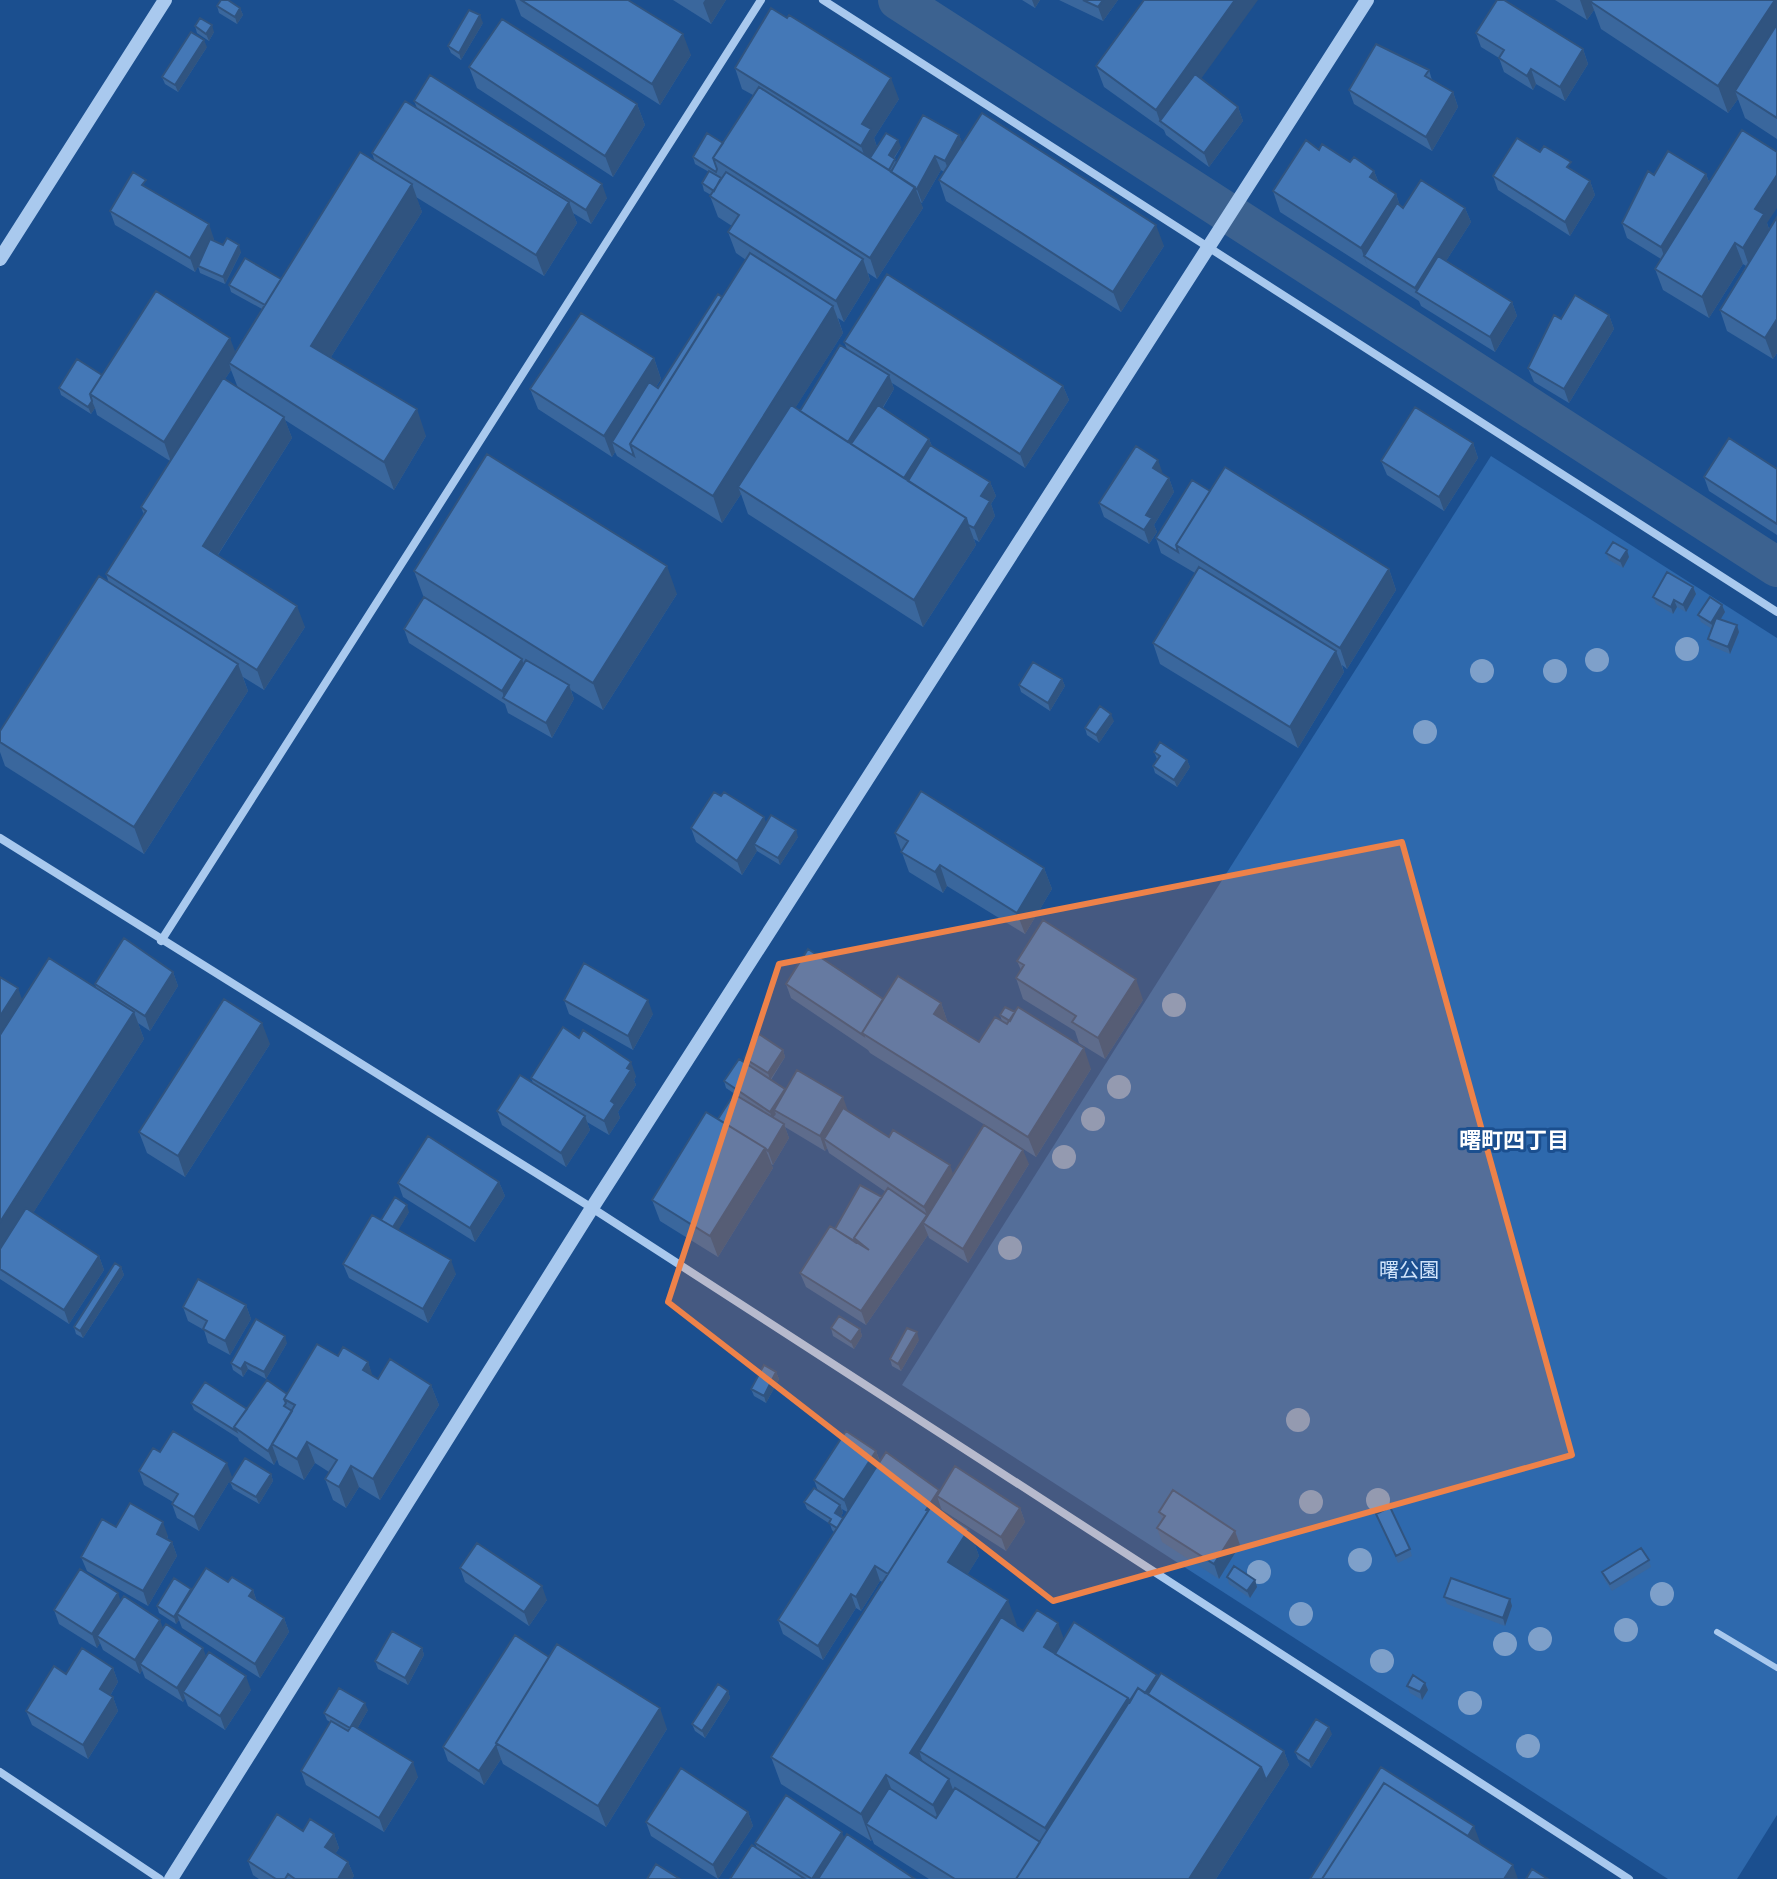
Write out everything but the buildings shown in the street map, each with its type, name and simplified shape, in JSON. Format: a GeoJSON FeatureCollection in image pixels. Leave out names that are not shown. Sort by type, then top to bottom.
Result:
{"type":"FeatureCollection","features":[{"type":"Feature","properties":{"kind":"street"},"geometry":{"type":"LineString","coordinates":[[0,259],[165,0]]}},
{"type":"Feature","properties":{"kind":"street"},"geometry":{"type":"LineString","coordinates":[[161,941],[761,0]]}},
{"type":"Feature","properties":{"kind":"street"},"geometry":{"type":"LineString","coordinates":[[823,0],[1777,612]]}},
{"type":"Feature","properties":{"kind":"street"},"geometry":{"type":"LineString","coordinates":[[171,1879],[592,1208],[1367,0]]}},
{"type":"Feature","properties":{"kind":"street"},"geometry":{"type":"LineString","coordinates":[[0,838],[592,1208],[1629,1879]]}},
{"type":"Feature","properties":{"kind":"street"},"geometry":{"type":"LineString","coordinates":[[0,1772],[160,1879]]}},
{"type":"Feature","properties":{"kind":"lane"},"geometry":{"type":"LineString","coordinates":[[1717,1632],[1777,1668]]}},
{"type":"Feature","properties":{"kind":"highlighted area"},"geometry":{"type":"Polygon","coordinates":[[[1402,842],[1572,1455],[1053,1601],[668,1302],[779,964],[1402,842]]]}},
{"type":"Feature","properties":{"kind":"green space","name":"曙公園"},"geometry":{"type":"Polygon","coordinates":[[[1491,456],[1777,638],[1777,1815],[1737,1879],[1668,1879],[902,1385],[1491,456]]]}},
{"type":"Feature","properties":{"kind":"waterway"},"geometry":{"type":"LineString","coordinates":[[898,0],[1777,567]]}},
{"type":"Feature","properties":{"kind":"district","name":"曙町四丁目"},"geometry":{"type":"Point","coordinates":[1514,1140]}}]}
